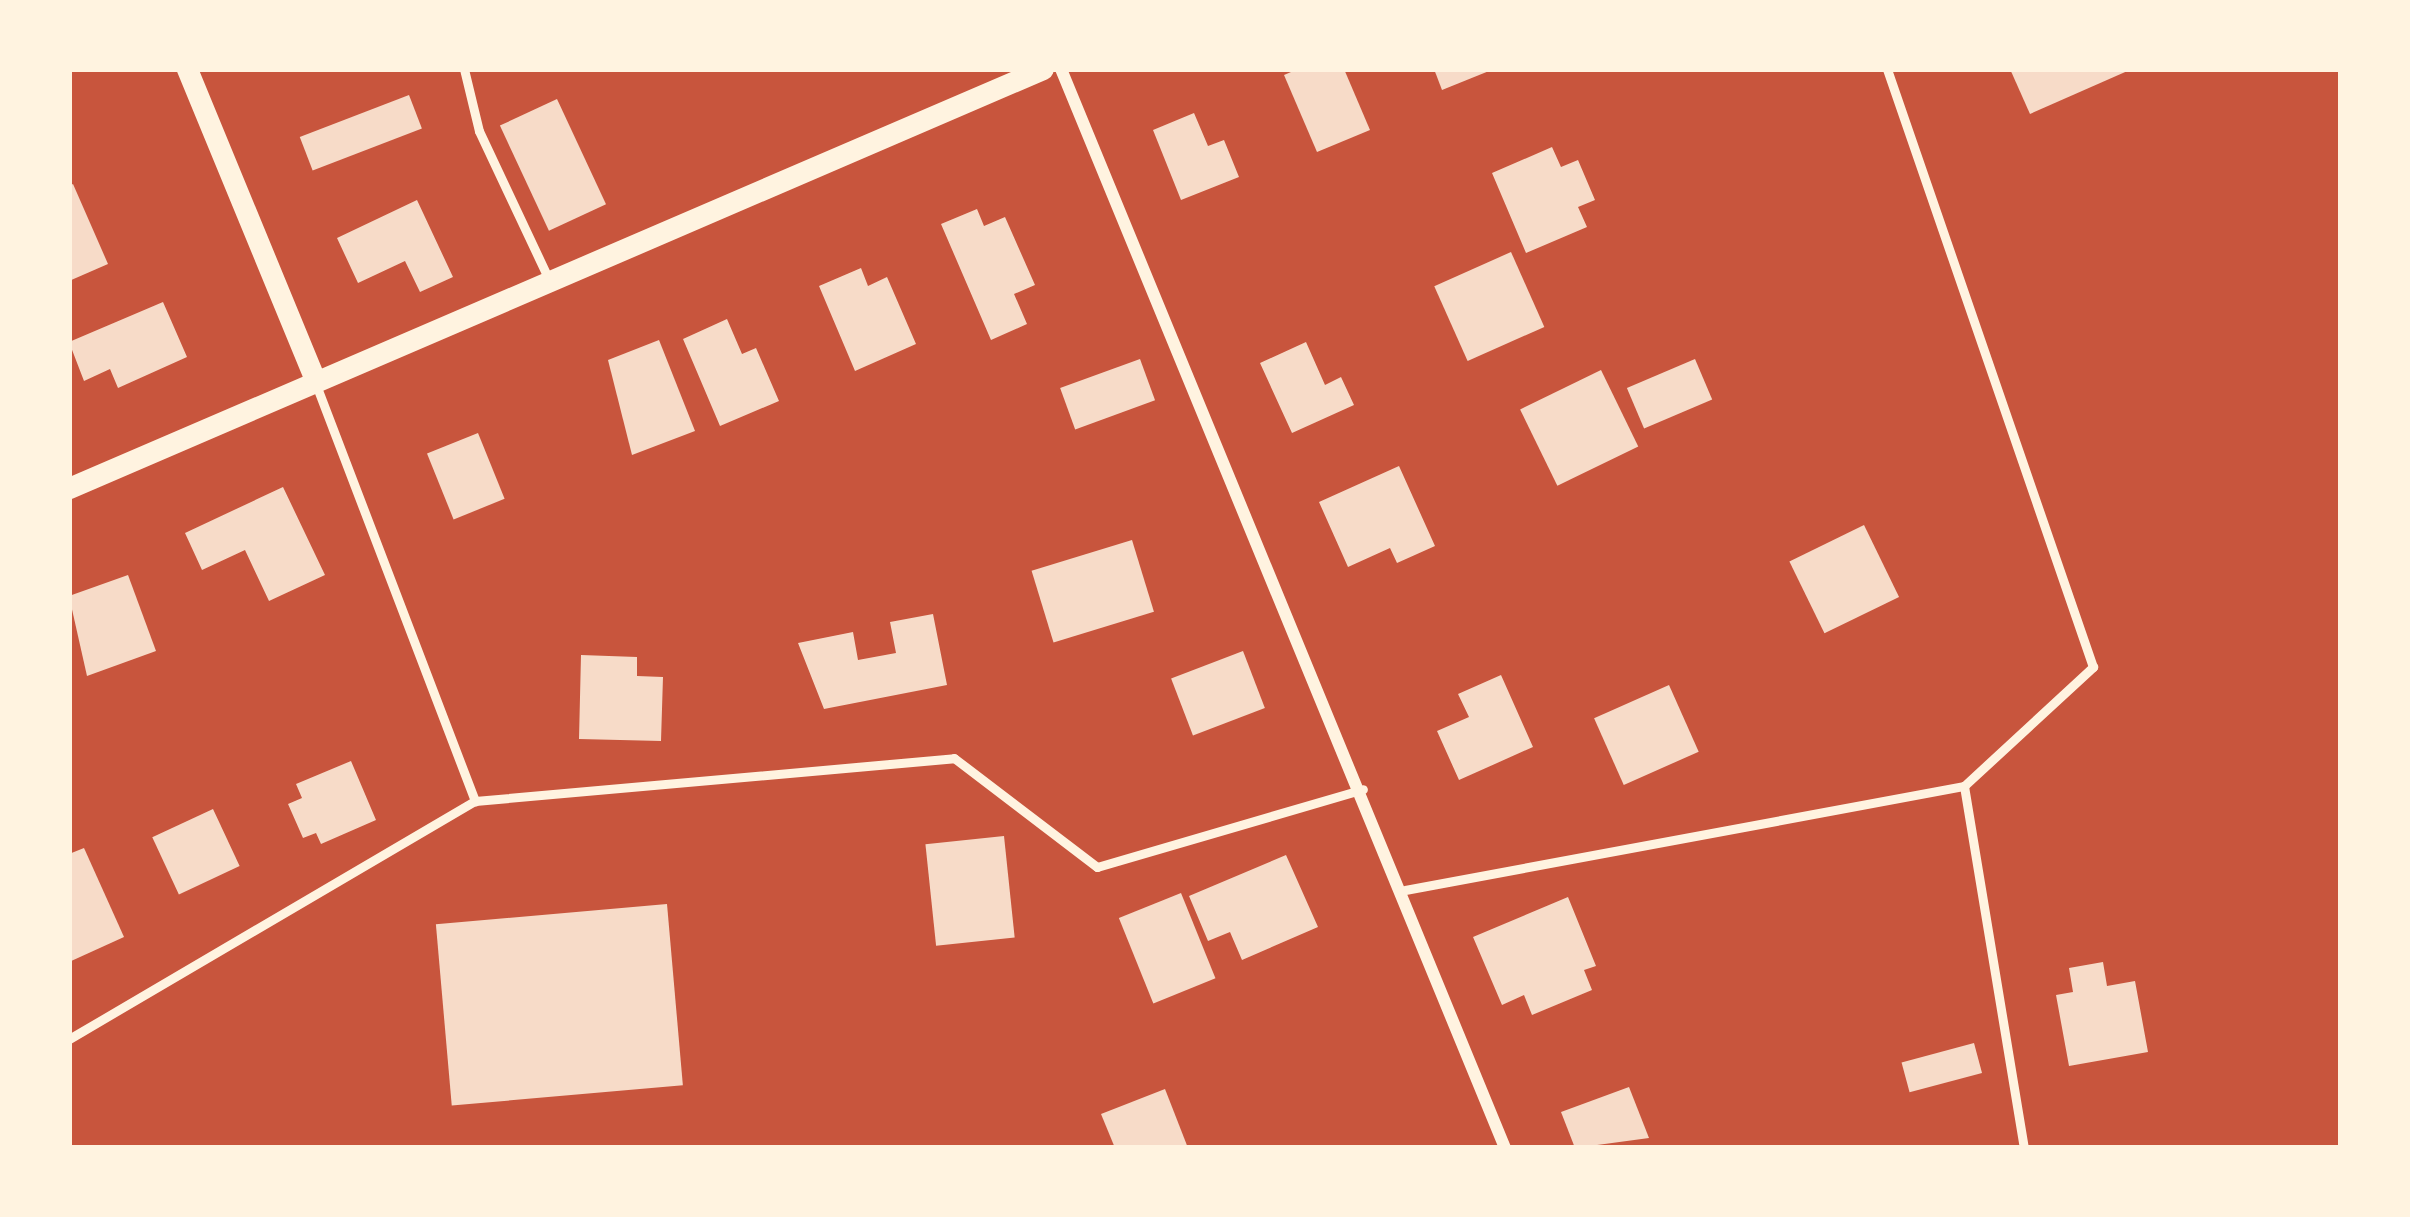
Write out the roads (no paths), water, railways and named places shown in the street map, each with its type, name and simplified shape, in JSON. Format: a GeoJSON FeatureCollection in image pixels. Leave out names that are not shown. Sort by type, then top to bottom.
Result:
{"type":"FeatureCollection","features":[{"type":"Feature","properties":{"kind":"street"},"geometry":{"type":"LineString","coordinates":[[187,69],[315,380]]}},
{"type":"Feature","properties":{"kind":"street"},"geometry":{"type":"LineString","coordinates":[[69,488],[315,380],[552,287],[1043,69]]}},
{"type":"Feature","properties":{"kind":"street"},"geometry":{"type":"LineString","coordinates":[[1061,69],[1405,890],[1505,1148]]}},
{"type":"Feature","properties":{"kind":"lane"},"geometry":{"type":"LineString","coordinates":[[464,69],[479,131],[552,287]]}},
{"type":"Feature","properties":{"kind":"lane"},"geometry":{"type":"LineString","coordinates":[[1405,890],[1964,786],[2093,667],[1887,69]]}},
{"type":"Feature","properties":{"kind":"lane"},"geometry":{"type":"LineString","coordinates":[[315,380],[475,801]]}},
{"type":"Feature","properties":{"kind":"lane"},"geometry":{"type":"LineString","coordinates":[[69,1040],[475,801],[954,758],[1097,867],[1363,789]]}},
{"type":"Feature","properties":{"kind":"lane"},"geometry":{"type":"LineString","coordinates":[[1964,786],[2024,1148]]}}]}
